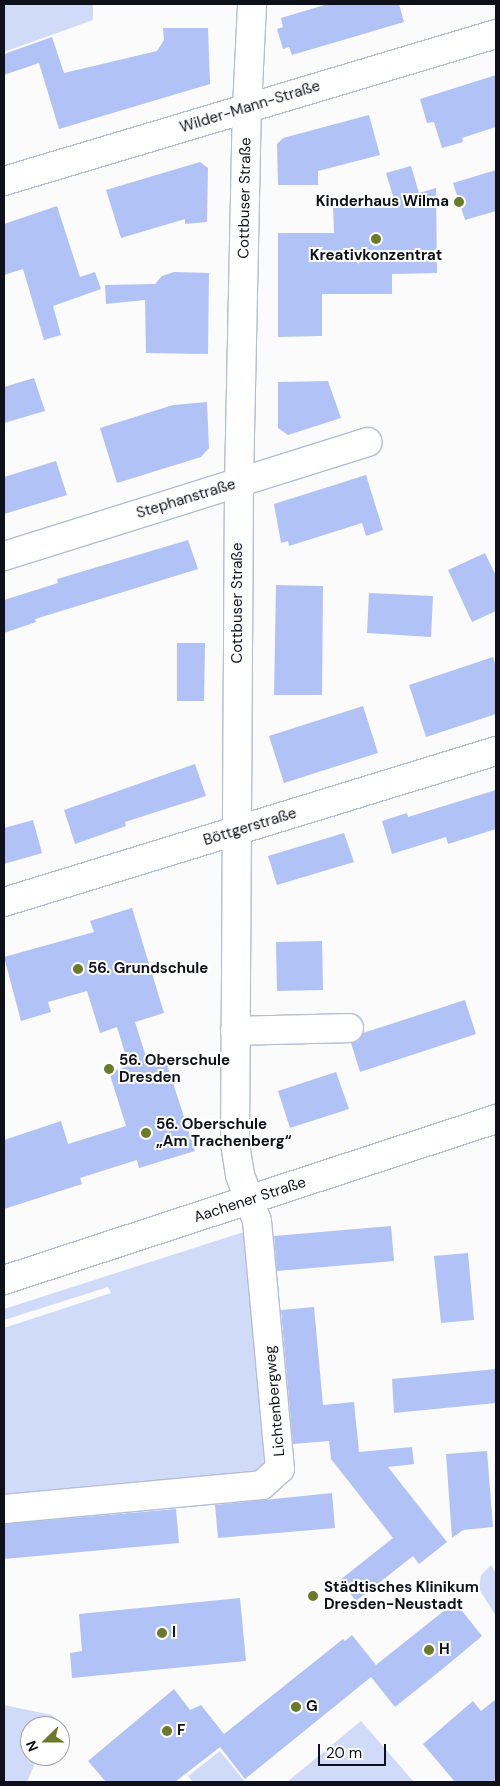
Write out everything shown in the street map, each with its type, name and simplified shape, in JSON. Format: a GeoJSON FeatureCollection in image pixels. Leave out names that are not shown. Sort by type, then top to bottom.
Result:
{"type":"FeatureCollection","features":[{"type":"Feature","properties":{"kind":"street","name":"Cottbuser Straße"},"geometry":{"type":"LineString","coordinates":[[250,1200],[240,1175],[235,1142],[235,1031],[239,483],[247,108],[252,4]]}},
{"type":"Feature","properties":{"kind":"street","name":"Wilder-Mann-Straße"},"geometry":{"type":"LineString","coordinates":[[4,181],[496,34]]}},
{"type":"Feature","properties":{"kind":"street","name":"Stephanstraße"},"geometry":{"type":"LineString","coordinates":[[4,556],[368,442]]}},
{"type":"Feature","properties":{"kind":"street","name":"Böttgerstraße"},"geometry":{"type":"LineString","coordinates":[[4,902],[496,750]]}},
{"type":"Feature","properties":{"kind":"street"},"geometry":{"type":"LineString","coordinates":[[235,1031],[349,1028]]}},
{"type":"Feature","properties":{"kind":"street","name":"Aachener Straße"},"geometry":{"type":"LineString","coordinates":[[4,1280],[496,1119]]}},
{"type":"Feature","properties":{"kind":"street","name":"Lichtenbergweg"},"geometry":{"type":"LineString","coordinates":[[4,1509],[262,1485],[280,1469],[264,1275],[257,1221],[250,1200]]}},
{"type":"Feature","properties":{"kind":"shaded area"},"geometry":{"type":"Polygon","coordinates":[[[4,4],[93,4],[93,20],[4,52],[4,4]]]}},
{"type":"Feature","properties":{"kind":"shaded area"},"geometry":{"type":"Polygon","coordinates":[[[250,1230],[273,1454],[248,1480],[4,1502],[4,1328],[111,1293],[108,1287],[4,1320],[4,1309],[250,1230]]]}},
{"type":"Feature","properties":{"kind":"shaded area"},"geometry":{"type":"Polygon","coordinates":[[[491,1565],[496,1574],[496,1616],[479,1589],[481,1575],[491,1565]]]}},
{"type":"Feature","properties":{"kind":"shaded area"},"geometry":{"type":"Polygon","coordinates":[[[4,1705],[52,1715],[20,1716],[20,1766],[34,1766],[27,1782],[4,1782],[4,1705]]]}},
{"type":"Feature","properties":{"kind":"shaded area"},"geometry":{"type":"Polygon","coordinates":[[[361,1721],[414,1782],[287,1782],[361,1721]]]}},
{"type":"Feature","properties":{"kind":"shaded area"},"geometry":{"type":"Polygon","coordinates":[[[220,1751],[245,1782],[193,1782],[188,1776],[220,1751]]]}},
{"type":"Feature","properties":{"kind":"building"},"geometry":{"type":"Polygon","coordinates":[[[328,4],[399,4],[404,22],[292,55],[289,47],[283,49],[277,29],[283,27],[281,18],[328,4]]]}},
{"type":"Feature","properties":{"kind":"building"},"geometry":{"type":"Polygon","coordinates":[[[163,28],[208,28],[210,84],[59,129],[39,63],[4,75],[4,54],[52,37],[64,73],[157,51],[164,40],[163,28]]]}},
{"type":"Feature","properties":{"kind":"building"},"geometry":{"type":"Polygon","coordinates":[[[496,75],[496,127],[462,138],[463,142],[442,148],[434,122],[427,123],[420,99],[496,75]]]}},
{"type":"Feature","properties":{"kind":"building"},"geometry":{"type":"Polygon","coordinates":[[[369,115],[380,155],[318,171],[318,185],[278,185],[277,144],[283,138],[369,115]]]}},
{"type":"Feature","properties":{"kind":"building"},"geometry":{"type":"Polygon","coordinates":[[[200,162],[208,168],[207,222],[185,224],[185,219],[121,238],[106,190],[200,162]]]}},
{"type":"Feature","properties":{"kind":"building"},"geometry":{"type":"Polygon","coordinates":[[[411,166],[419,193],[436,188],[437,273],[392,274],[392,294],[322,294],[322,336],[278,337],[278,233],[334,233],[333,207],[396,206],[386,173],[411,166]]]}},
{"type":"Feature","properties":{"kind":"building"},"geometry":{"type":"Polygon","coordinates":[[[496,170],[496,211],[465,220],[453,183],[496,170]]]}},
{"type":"Feature","properties":{"kind":"building"},"geometry":{"type":"Polygon","coordinates":[[[57,206],[80,277],[95,272],[101,289],[53,306],[61,335],[44,340],[23,269],[4,275],[4,224],[57,206]]]}},
{"type":"Feature","properties":{"kind":"building"},"geometry":{"type":"Polygon","coordinates":[[[174,272],[209,273],[208,354],[146,353],[145,300],[106,304],[105,285],[155,284],[162,276],[174,272]]]}},
{"type":"Feature","properties":{"kind":"building"},"geometry":{"type":"Polygon","coordinates":[[[34,378],[45,411],[4,423],[4,387],[34,378]]]}},
{"type":"Feature","properties":{"kind":"building"},"geometry":{"type":"Polygon","coordinates":[[[328,381],[341,418],[288,435],[278,428],[278,382],[328,381]]]}},
{"type":"Feature","properties":{"kind":"building"},"geometry":{"type":"Polygon","coordinates":[[[207,402],[209,448],[201,457],[117,483],[100,428],[173,405],[207,402]]]}},
{"type":"Feature","properties":{"kind":"building"},"geometry":{"type":"Polygon","coordinates":[[[56,461],[67,495],[4,514],[4,477],[56,461]]]}},
{"type":"Feature","properties":{"kind":"building"},"geometry":{"type":"Polygon","coordinates":[[[366,475],[383,530],[366,536],[362,523],[289,546],[288,541],[281,543],[274,504],[366,475]]]}},
{"type":"Feature","properties":{"kind":"building"},"geometry":{"type":"Polygon","coordinates":[[[188,540],[198,569],[35,619],[36,622],[4,633],[4,600],[58,583],[57,579],[188,540]]]}},
{"type":"Feature","properties":{"kind":"building"},"geometry":{"type":"Polygon","coordinates":[[[485,553],[496,576],[496,611],[472,622],[448,570],[485,553]]]}},
{"type":"Feature","properties":{"kind":"building"},"geometry":{"type":"Polygon","coordinates":[[[276,585],[323,586],[322,695],[274,695],[276,585]]]}},
{"type":"Feature","properties":{"kind":"building"},"geometry":{"type":"Polygon","coordinates":[[[369,593],[433,596],[431,637],[367,633],[369,593]]]}},
{"type":"Feature","properties":{"kind":"building"},"geometry":{"type":"Polygon","coordinates":[[[177,643],[205,643],[204,701],[177,701],[177,643]]]}},
{"type":"Feature","properties":{"kind":"building"},"geometry":{"type":"Polygon","coordinates":[[[493,657],[496,667],[496,714],[426,737],[409,685],[493,657]]]}},
{"type":"Feature","properties":{"kind":"building"},"geometry":{"type":"Polygon","coordinates":[[[363,706],[378,753],[284,783],[269,736],[363,706]]]}},
{"type":"Feature","properties":{"kind":"building"},"geometry":{"type":"Polygon","coordinates":[[[195,764],[206,796],[125,822],[126,826],[75,844],[64,810],[195,764]]]}},
{"type":"Feature","properties":{"kind":"building"},"geometry":{"type":"Polygon","coordinates":[[[496,790],[496,829],[448,844],[446,837],[392,854],[382,821],[407,813],[408,817],[496,790]]]}},
{"type":"Feature","properties":{"kind":"building"},"geometry":{"type":"Polygon","coordinates":[[[33,820],[42,853],[4,864],[4,828],[33,820]]]}},
{"type":"Feature","properties":{"kind":"building"},"geometry":{"type":"Polygon","coordinates":[[[344,833],[354,862],[277,885],[268,856],[344,833]]]}},
{"type":"Feature","properties":{"kind":"building"},"geometry":{"type":"Polygon","coordinates":[[[132,908],[164,1013],[135,1022],[147,1060],[164,1055],[195,1151],[139,1168],[137,1160],[80,1178],[82,1184],[4,1209],[4,1140],[61,1121],[68,1144],[126,1126],[109,1072],[129,1066],[117,1027],[100,1033],[87,991],[48,1002],[51,1012],[21,1021],[4,957],[94,932],[90,921],[132,908]]]}},
{"type":"Feature","properties":{"kind":"building"},"geometry":{"type":"Polygon","coordinates":[[[322,941],[323,990],[277,991],[276,942],[322,941]]]}},
{"type":"Feature","properties":{"kind":"building"},"geometry":{"type":"Polygon","coordinates":[[[465,1000],[476,1034],[360,1072],[351,1043],[358,1041],[363,1033],[465,1000]]]}},
{"type":"Feature","properties":{"kind":"building"},"geometry":{"type":"Polygon","coordinates":[[[336,1072],[349,1109],[290,1128],[278,1091],[336,1072]]]}},
{"type":"Feature","properties":{"kind":"building"},"geometry":{"type":"Polygon","coordinates":[[[391,1226],[394,1261],[277,1271],[274,1236],[391,1226]]]}},
{"type":"Feature","properties":{"kind":"building"},"geometry":{"type":"Polygon","coordinates":[[[468,1253],[474,1320],[441,1323],[434,1256],[468,1253]]]}},
{"type":"Feature","properties":{"kind":"building"},"geometry":{"type":"Polygon","coordinates":[[[314,1307],[323,1405],[354,1402],[359,1452],[412,1447],[414,1464],[388,1467],[447,1542],[419,1564],[413,1556],[356,1601],[340,1580],[393,1538],[331,1459],[329,1441],[293,1444],[281,1310],[314,1307]]]}},
{"type":"Feature","properties":{"kind":"building"},"geometry":{"type":"Polygon","coordinates":[[[496,1369],[496,1403],[394,1413],[392,1379],[496,1369]]]}},
{"type":"Feature","properties":{"kind":"building"},"geometry":{"type":"Polygon","coordinates":[[[487,1451],[493,1527],[463,1530],[452,1538],[446,1454],[487,1451]]]}},
{"type":"Feature","properties":{"kind":"building"},"geometry":{"type":"Polygon","coordinates":[[[332,1493],[335,1528],[218,1538],[215,1505],[332,1493]]]}},
{"type":"Feature","properties":{"kind":"building"},"geometry":{"type":"Polygon","coordinates":[[[176,1509],[179,1543],[4,1559],[4,1524],[176,1509]]]}},
{"type":"Feature","properties":{"kind":"building","name":"I"},"geometry":{"type":"Polygon","coordinates":[[[240,1598],[246,1661],[72,1678],[70,1653],[82,1651],[79,1614],[240,1598]]]}},
{"type":"Feature","properties":{"kind":"building"},"geometry":{"type":"Polygon","coordinates":[[[455,1602],[482,1636],[395,1707],[371,1677],[245,1779],[220,1747],[175,1782],[106,1782],[88,1761],[174,1689],[190,1710],[201,1705],[224,1734],[343,1639],[345,1641],[352,1635],[376,1665],[455,1602]]]}},
{"type":"Feature","properties":{"kind":"building"},"geometry":{"type":"Polygon","coordinates":[[[496,1699],[496,1782],[455,1782],[423,1744],[473,1701],[481,1711],[496,1699]]]}},
{"type":"Feature","properties":{"kind":"place","name":"Kinderhaus Wilma"},"geometry":{"type":"Point","coordinates":[459,202]}},
{"type":"Feature","properties":{"kind":"place","name":"Kreativkonzentrat"},"geometry":{"type":"Point","coordinates":[376,239]}},
{"type":"Feature","properties":{"kind":"place","name":"56. Grundschule"},"geometry":{"type":"Point","coordinates":[78,969]}},
{"type":"Feature","properties":{"kind":"place","name":"56. Oberschule Dresden"},"geometry":{"type":"Point","coordinates":[109,1069]}},
{"type":"Feature","properties":{"kind":"place","name":"56. Oberschule „Am Trachenberg“"},"geometry":{"type":"Point","coordinates":[146,1133]}},
{"type":"Feature","properties":{"kind":"place","name":"Städtisches Klinikum Dresden-Neustadt"},"geometry":{"type":"Point","coordinates":[313,1596]}},
{"type":"Feature","properties":{"kind":"place","name":"I"},"geometry":{"type":"Point","coordinates":[162,1633]}},
{"type":"Feature","properties":{"kind":"place","name":"H"},"geometry":{"type":"Point","coordinates":[429,1650]}},
{"type":"Feature","properties":{"kind":"place","name":"G"},"geometry":{"type":"Point","coordinates":[296,1707]}},
{"type":"Feature","properties":{"kind":"place","name":"F"},"geometry":{"type":"Point","coordinates":[167,1731]}}]}
